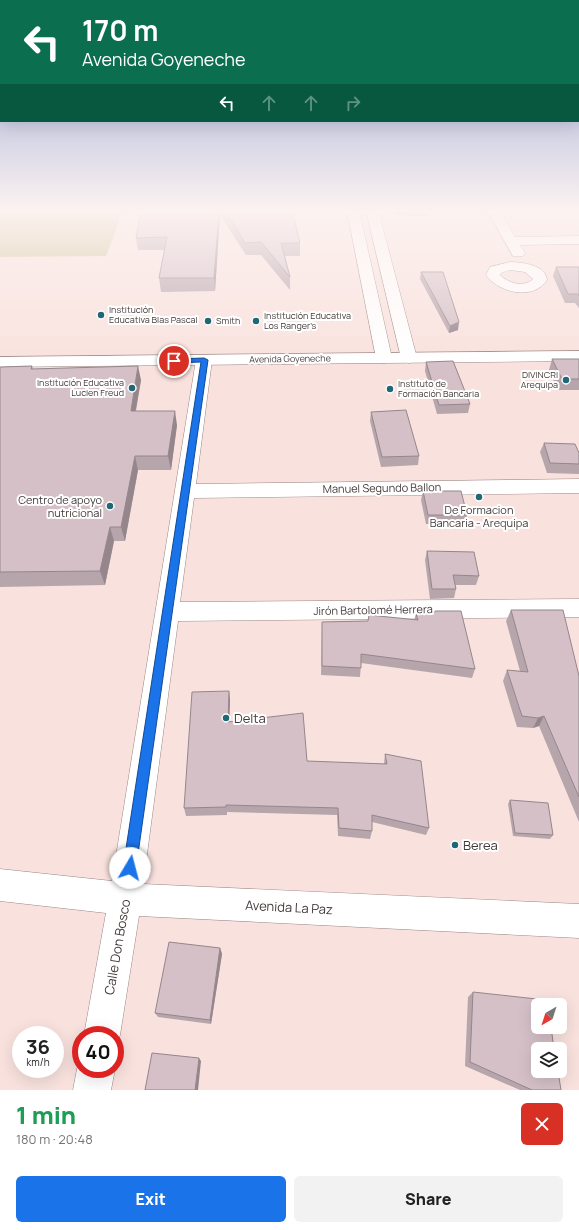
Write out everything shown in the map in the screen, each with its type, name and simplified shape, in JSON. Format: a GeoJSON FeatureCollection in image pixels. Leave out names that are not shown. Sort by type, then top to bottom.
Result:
{"type":"FeatureCollection","features":[{"type":"Feature","properties":{"kind":"street"},"geometry":{"type":"LineString","coordinates":[[364,261],[384,358]]}},
{"type":"Feature","properties":{"kind":"street"},"geometry":{"type":"LineString","coordinates":[[385,261],[409,358]]}},
{"type":"Feature","properties":{"kind":"street"},"geometry":{"type":"LineString","coordinates":[[522,261],[523,267]]}},
{"type":"Feature","properties":{"kind":"street","name":"Avenida Goyeneche"},"geometry":{"type":"LineString","coordinates":[[0,362],[579,356]]}},
{"type":"Feature","properties":{"kind":"street","name":"Calle Don Bosco"},"geometry":{"type":"LineString","coordinates":[[104,1026],[125,899],[204,360]]}},
{"type":"Feature","properties":{"kind":"street","name":"Manuel Segundo Ballon"},"geometry":{"type":"LineString","coordinates":[[185,491],[579,486]]}},
{"type":"Feature","properties":{"kind":"street","name":"Jirón Bartolomé Herrera"},"geometry":{"type":"LineString","coordinates":[[167,612],[579,608]]}},
{"type":"Feature","properties":{"kind":"street","name":"Avenida La Paz"},"geometry":{"type":"LineString","coordinates":[[0,885],[125,899],[579,921]]}},
{"type":"Feature","properties":{"kind":"street"},"geometry":{"type":"LineString","coordinates":[[92,1090],[94,1078]]}},
{"type":"Feature","properties":{"kind":"building"},"geometry":{"type":"Polygon","coordinates":[[[162,261],[215,261],[214,278],[159,278],[162,261]]]}},
{"type":"Feature","properties":{"kind":"building"},"geometry":{"type":"Polygon","coordinates":[[[277,261],[286,261],[290,277],[277,261]]]}},
{"type":"Feature","properties":{"kind":"building"},"geometry":{"type":"Polygon","coordinates":[[[556,267],[579,267],[579,296],[578,294],[568,294],[556,267]]]}},
{"type":"Feature","properties":{"kind":"building"},"geometry":{"type":"Polygon","coordinates":[[[421,272],[443,272],[459,322],[450,326],[421,272]]]}},
{"type":"Feature","properties":{"kind":"building"},"geometry":{"type":"Polygon","coordinates":[[[552,359],[579,359],[579,379],[562,379],[552,359]]]}},
{"type":"Feature","properties":{"kind":"building"},"geometry":{"type":"Polygon","coordinates":[[[453,361],[470,404],[439,405],[426,362],[453,361]]]}},
{"type":"Feature","properties":{"kind":"building"},"geometry":{"type":"Polygon","coordinates":[[[32,366],[31,369],[138,366],[131,411],[175,411],[168,456],[135,456],[121,527],[110,527],[100,571],[0,572],[0,367],[32,366]]]}},
{"type":"Feature","properties":{"kind":"building"},"geometry":{"type":"Polygon","coordinates":[[[406,410],[419,456],[382,457],[371,412],[406,410]]]}},
{"type":"Feature","properties":{"kind":"building"},"geometry":{"type":"Polygon","coordinates":[[[544,443],[575,444],[579,453],[579,464],[550,463],[544,443]]]}},
{"type":"Feature","properties":{"kind":"building"},"geometry":{"type":"Polygon","coordinates":[[[423,491],[461,491],[467,515],[428,515],[423,491]]]}},
{"type":"Feature","properties":{"kind":"building"},"geometry":{"type":"Polygon","coordinates":[[[427,551],[474,552],[479,576],[453,575],[456,589],[432,589],[427,551]]]}},
{"type":"Feature","properties":{"kind":"building"},"geometry":{"type":"Polygon","coordinates":[[[511,610],[563,610],[579,676],[579,797],[544,716],[538,718],[522,716],[507,670],[528,672],[511,610]]]}},
{"type":"Feature","properties":{"kind":"building"},"geometry":{"type":"Polygon","coordinates":[[[435,611],[461,611],[475,669],[361,654],[361,668],[322,666],[322,622],[368,621],[369,615],[418,620],[416,614],[435,611]]]}},
{"type":"Feature","properties":{"kind":"building"},"geometry":{"type":"Polygon","coordinates":[[[229,691],[228,722],[303,713],[307,761],[387,764],[385,754],[421,761],[429,828],[372,815],[372,831],[339,828],[338,808],[226,805],[226,807],[184,808],[192,692],[229,691]]]}},
{"type":"Feature","properties":{"kind":"building"},"geometry":{"type":"Polygon","coordinates":[[[510,800],[548,803],[553,835],[515,833],[510,800]]]}},
{"type":"Feature","properties":{"kind":"building"},"geometry":{"type":"Polygon","coordinates":[[[169,942],[220,948],[210,1020],[155,1013],[169,942]]]}},
{"type":"Feature","properties":{"kind":"building"},"geometry":{"type":"Polygon","coordinates":[[[473,992],[531,998],[531,1034],[552,1034],[553,1042],[531,1042],[531,1078],[559,1078],[561,1090],[532,1090],[470,1062],[473,992]]]}},
{"type":"Feature","properties":{"kind":"building"},"geometry":{"type":"Polygon","coordinates":[[[152,1053],[199,1058],[195,1090],[145,1090],[152,1053]]]}},
{"type":"Feature","properties":{"kind":"place","name":"Institución Educativa Blas Pascal"},"geometry":{"type":"Point","coordinates":[101,315]}},
{"type":"Feature","properties":{"kind":"place","name":"Smith"},"geometry":{"type":"Point","coordinates":[208,321]}},
{"type":"Feature","properties":{"kind":"place","name":"Institución Educativa Los Ranger's"},"geometry":{"type":"Point","coordinates":[256,321]}},
{"type":"Feature","properties":{"kind":"place","name":"DIVINCRI Arequipa"},"geometry":{"type":"Point","coordinates":[566,380]}},
{"type":"Feature","properties":{"kind":"place","name":"Institución Educativa Lucien Freud"},"geometry":{"type":"Point","coordinates":[132,388]}},
{"type":"Feature","properties":{"kind":"place","name":"Instituto de Formación Bancaria"},"geometry":{"type":"Point","coordinates":[390,389]}},
{"type":"Feature","properties":{"kind":"place","name":"De Formacion Bancaria - Arequipa"},"geometry":{"type":"Point","coordinates":[479,497]}},
{"type":"Feature","properties":{"kind":"place","name":"Centro de apoyo nutricional"},"geometry":{"type":"Point","coordinates":[110,506]}},
{"type":"Feature","properties":{"kind":"place","name":"Delta"},"geometry":{"type":"Point","coordinates":[226,718]}},
{"type":"Feature","properties":{"kind":"place","name":"Berea"},"geometry":{"type":"Point","coordinates":[455,845]}},
{"type":"Feature","properties":{"kind":"route"},"geometry":{"type":"LineString","coordinates":[[130,868],[204,360],[174,361]]}}]}
